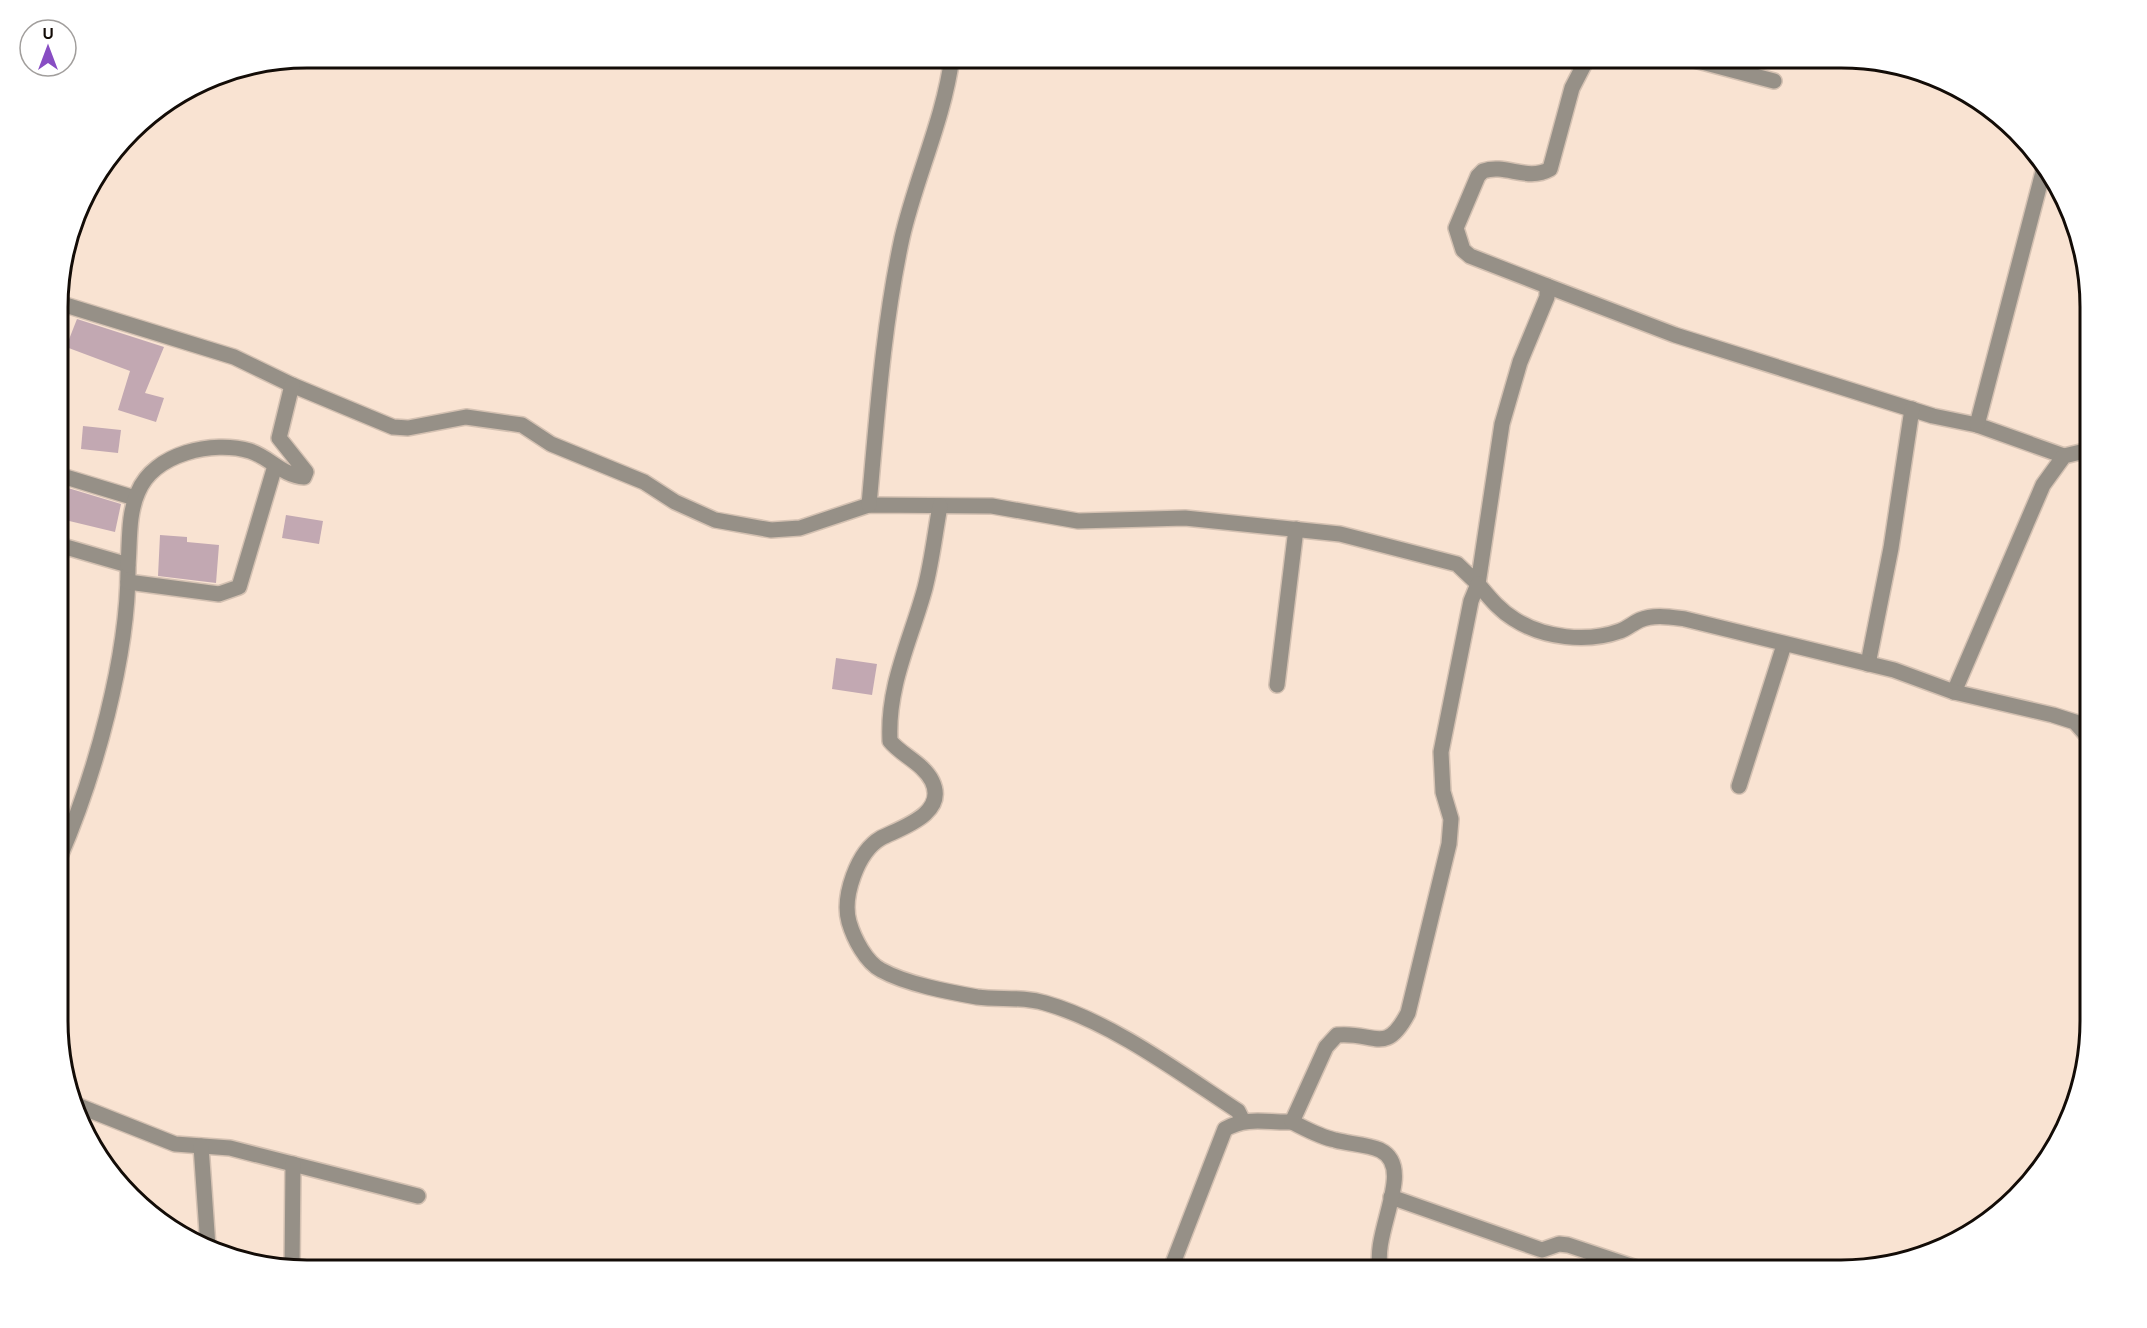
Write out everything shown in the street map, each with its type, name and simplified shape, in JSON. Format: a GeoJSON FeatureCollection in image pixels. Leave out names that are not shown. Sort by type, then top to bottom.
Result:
{"type":"FeatureCollection","features":[{"type":"Feature","properties":{"kind":"street"},"geometry":{"type":"LineString","coordinates":[[869,505],[883,352],[903,236],[925,154],[940,114],[950,68]]}},
{"type":"Feature","properties":{"kind":"street"},"geometry":{"type":"LineString","coordinates":[[1582,68],[1572,88],[1550,169],[1534,176],[1488,169],[1483,171],[1475,183],[1456,228],[1459,243],[1470,256],[1675,335],[1912,409],[1977,425],[2064,456],[2080,452]]}},
{"type":"Feature","properties":{"kind":"street"},"geometry":{"type":"LineString","coordinates":[[1725,68],[1774,81]]}},
{"type":"Feature","properties":{"kind":"street"},"geometry":{"type":"LineString","coordinates":[[1977,425],[2043,179]]}},
{"type":"Feature","properties":{"kind":"street"},"geometry":{"type":"LineString","coordinates":[[1292,1122],[1326,1047],[1337,1035],[1353,1033],[1374,1039],[1386,1038],[1397,1034],[1408,1013],[1449,844],[1451,819],[1443,792],[1441,752],[1471,601],[1478,584],[1502,424],[1520,362],[1547,297],[1547,286]]}},
{"type":"Feature","properties":{"kind":"street"},"geometry":{"type":"LineString","coordinates":[[68,306],[234,357],[292,385],[393,427],[408,428],[466,417],[522,425],[550,444],[644,482],[675,502],[715,520],[771,530],[800,528],[869,505],[992,506],[1078,521],[1185,518],[1340,534],[1457,564],[1496,605],[1515,620],[1573,638],[1593,638],[1621,631],[1639,620],[1666,616],[1894,670],[1954,692],[2075,722],[2080,727]]}},
{"type":"Feature","properties":{"kind":"street"},"geometry":{"type":"LineString","coordinates":[[68,835],[80,808],[97,748],[120,650],[135,498],[150,472],[198,449],[222,446],[252,452],[298,477],[306,475],[279,438],[292,385]]}},
{"type":"Feature","properties":{"kind":"street"},"geometry":{"type":"LineString","coordinates":[[1868,664],[1891,548],[1912,409]]}},
{"type":"Feature","properties":{"kind":"street"},"geometry":{"type":"LineString","coordinates":[[1954,692],[2043,485],[2064,456]]}},
{"type":"Feature","properties":{"kind":"street"},"geometry":{"type":"LineString","coordinates":[[128,582],[219,594],[240,587],[275,466]]}},
{"type":"Feature","properties":{"kind":"street"},"geometry":{"type":"LineString","coordinates":[[68,478],[135,498]]}},
{"type":"Feature","properties":{"kind":"street"},"geometry":{"type":"LineString","coordinates":[[940,506],[925,588],[904,648],[888,714],[890,741],[932,781],[934,794],[932,803],[924,815],[904,829],[880,838],[862,859],[847,895],[847,911],[857,942],[878,969],[896,977],[979,997],[1013,997],[1044,1003],[1078,1016],[1150,1052],[1238,1111],[1243,1120]]}},
{"type":"Feature","properties":{"kind":"street"},"geometry":{"type":"LineString","coordinates":[[1277,685],[1296,529]]}},
{"type":"Feature","properties":{"kind":"street"},"geometry":{"type":"LineString","coordinates":[[68,548],[128,565]]}},
{"type":"Feature","properties":{"kind":"street"},"geometry":{"type":"LineString","coordinates":[[1739,786],[1784,645]]}},
{"type":"Feature","properties":{"kind":"street"},"geometry":{"type":"LineString","coordinates":[[84,1108],[175,1144],[230,1149],[418,1196]]}},
{"type":"Feature","properties":{"kind":"street"},"geometry":{"type":"LineString","coordinates":[[1174,1260],[1219,1139],[1225,1129],[1243,1120],[1292,1122],[1331,1139],[1382,1151],[1395,1164],[1396,1176],[1378,1260]]}},
{"type":"Feature","properties":{"kind":"street"},"geometry":{"type":"LineString","coordinates":[[201,1146],[207,1239]]}},
{"type":"Feature","properties":{"kind":"street"},"geometry":{"type":"LineString","coordinates":[[292,1260],[293,1164]]}},
{"type":"Feature","properties":{"kind":"street"},"geometry":{"type":"LineString","coordinates":[[1391,1197],[1542,1250],[1559,1244],[1568,1245],[1615,1260]]}},
{"type":"Feature","properties":{"kind":"building"},"geometry":{"type":"Polygon","coordinates":[[[77,319],[164,347],[145,393],[164,398],[156,422],[118,410],[130,371],[68,348],[77,319]]]}},
{"type":"Feature","properties":{"kind":"building"},"geometry":{"type":"Polygon","coordinates":[[[83,426],[121,430],[118,453],[81,449],[83,426]]]}},
{"type":"Feature","properties":{"kind":"building"},"geometry":{"type":"Polygon","coordinates":[[[68,488],[121,504],[115,532],[68,521],[68,488]]]}},
{"type":"Feature","properties":{"kind":"building"},"geometry":{"type":"Polygon","coordinates":[[[286,515],[323,521],[319,544],[282,538],[286,515]]]}},
{"type":"Feature","properties":{"kind":"building"},"geometry":{"type":"Polygon","coordinates":[[[160,535],[187,537],[187,542],[219,545],[216,583],[158,576],[160,535]]]}},
{"type":"Feature","properties":{"kind":"building"},"geometry":{"type":"Polygon","coordinates":[[[836,658],[877,664],[872,695],[832,689],[836,658]]]}}]}
